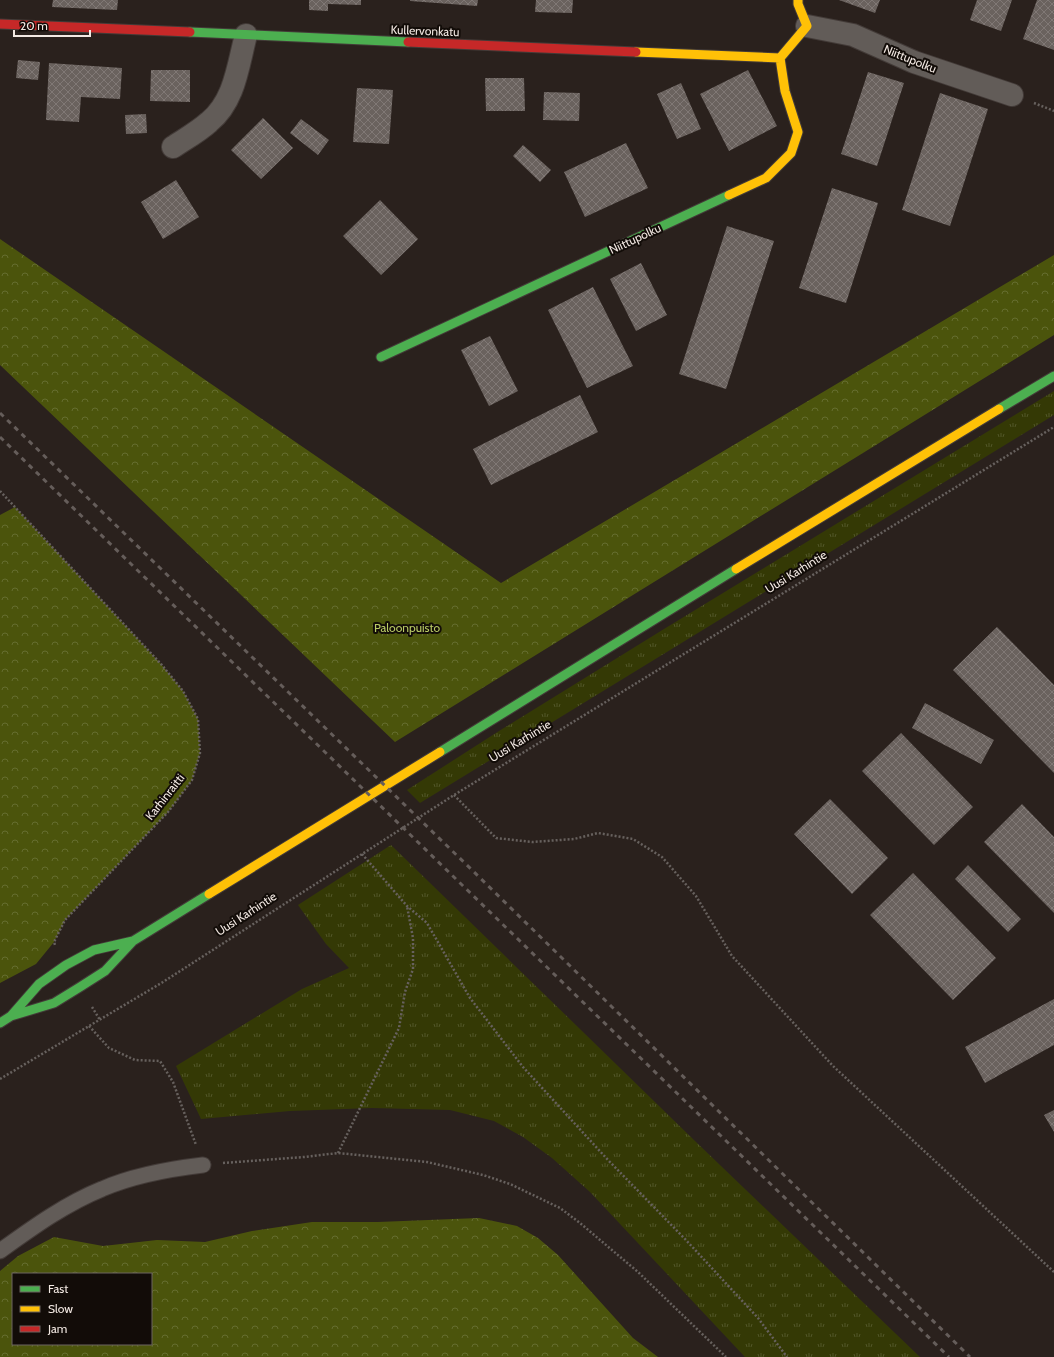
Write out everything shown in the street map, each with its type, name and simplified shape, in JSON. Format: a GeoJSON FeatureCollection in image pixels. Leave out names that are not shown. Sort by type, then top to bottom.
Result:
{"type":"FeatureCollection","features":[{"type":"Feature","properties":{"kind":"street"},"geometry":{"type":"LineString","coordinates":[[780,58],[807,26],[798,4],[798,0]]}},
{"type":"Feature","properties":{"kind":"street","name":"Kullervonkatu"},"geometry":{"type":"LineString","coordinates":[[0,24],[780,58]]}},
{"type":"Feature","properties":{"kind":"street","name":"Niittupolku"},"geometry":{"type":"LineString","coordinates":[[807,26],[853,36],[914,62],[1012,95]]}},
{"type":"Feature","properties":{"kind":"street"},"geometry":{"type":"LineString","coordinates":[[173,147],[210,122],[224,107],[233,86],[246,35]]}},
{"type":"Feature","properties":{"kind":"street","name":"Niittupolku"},"geometry":{"type":"LineString","coordinates":[[382,357],[766,178],[791,153],[798,132],[785,91],[780,58]]}},
{"type":"Feature","properties":{"kind":"street"},"geometry":{"type":"LineString","coordinates":[[11,1016],[54,1003],[105,971],[133,941],[764,552],[1054,376]]}},
{"type":"Feature","properties":{"kind":"street"},"geometry":{"type":"LineString","coordinates":[[0,1023],[11,1016],[40,984],[66,965],[94,950],[133,941]]}},
{"type":"Feature","properties":{"kind":"lane"},"geometry":{"type":"LineString","coordinates":[[0,1251],[63,1209],[103,1188],[147,1174],[173,1168],[203,1165]]}},
{"type":"Feature","properties":{"kind":"path","name":"Uusi Karhintie"},"geometry":{"type":"LineString","coordinates":[[0,1079],[163,982],[454,795],[1054,427]]}},
{"type":"Feature","properties":{"kind":"path","name":"Karhinraitti"},"geometry":{"type":"LineString","coordinates":[[0,491],[160,664],[183,691],[198,719],[200,752],[192,780],[168,812],[65,920],[54,942],[66,965]]}},
{"type":"Feature","properties":{"kind":"path"},"geometry":{"type":"LineString","coordinates":[[454,795],[496,838],[532,842],[574,839],[598,833],[633,839],[662,857],[696,896],[732,956],[834,1066],[1054,1272]]}},
{"type":"Feature","properties":{"kind":"path"},"geometry":{"type":"LineString","coordinates":[[362,854],[407,906],[427,923],[470,998],[523,1067],[608,1160],[685,1239],[758,1318],[787,1357]]}},
{"type":"Feature","properties":{"kind":"path"},"geometry":{"type":"LineString","coordinates":[[338,1153],[399,1028],[405,992],[412,969],[413,938],[407,906]]}},
{"type":"Feature","properties":{"kind":"path"},"geometry":{"type":"LineString","coordinates":[[80,987],[100,1020]]}},
{"type":"Feature","properties":{"kind":"path"},"geometry":{"type":"LineString","coordinates":[[90,1026],[109,1048],[135,1060],[160,1061],[173,1082],[203,1165],[338,1153],[427,1162],[483,1175],[510,1184],[560,1208],[586,1228],[638,1272],[726,1357]]}},
{"type":"Feature","properties":{"kind":"green space","name":"Paloonpuisto"},"geometry":{"type":"Polygon","coordinates":[[[0,239],[501,583],[1054,255],[1054,335],[395,742],[0,365],[0,239]]]}},
{"type":"Feature","properties":{"kind":"green space"},"geometry":{"type":"Polygon","coordinates":[[[1054,391],[1054,415],[420,803],[407,790],[664,629],[1054,391]]]}},
{"type":"Feature","properties":{"kind":"green space"},"geometry":{"type":"Polygon","coordinates":[[[15,507],[161,664],[183,691],[198,719],[200,753],[192,780],[168,812],[65,920],[54,942],[36,964],[0,983],[0,515],[15,507]]]}},
{"type":"Feature","properties":{"kind":"green space"},"geometry":{"type":"Polygon","coordinates":[[[391,845],[695,1141],[920,1357],[745,1357],[590,1192],[552,1158],[523,1137],[494,1121],[450,1110],[372,1108],[290,1111],[201,1119],[176,1066],[302,989],[349,968],[326,944],[298,905],[391,845]]]}},
{"type":"Feature","properties":{"kind":"green space"},"geometry":{"type":"Polygon","coordinates":[[[479,1218],[517,1226],[538,1238],[558,1255],[633,1338],[658,1357],[0,1357],[0,1271],[18,1256],[54,1237],[103,1246],[157,1240],[205,1242],[252,1231],[312,1222],[378,1222],[479,1218]]]}},
{"type":"Feature","properties":{"kind":"building"},"geometry":{"type":"Polygon","coordinates":[[[53,0],[118,0],[117,10],[52,7],[53,0]]]}},
{"type":"Feature","properties":{"kind":"building"},"geometry":{"type":"Polygon","coordinates":[[[309,0],[361,0],[361,5],[328,4],[328,11],[309,10],[309,0]]]}},
{"type":"Feature","properties":{"kind":"building"},"geometry":{"type":"Polygon","coordinates":[[[410,0],[478,0],[477,6],[410,0]]]}},
{"type":"Feature","properties":{"kind":"building"},"geometry":{"type":"Polygon","coordinates":[[[536,0],[573,0],[572,13],[535,12],[536,0]]]}},
{"type":"Feature","properties":{"kind":"building"},"geometry":{"type":"Polygon","coordinates":[[[839,0],[880,0],[875,13],[839,0]]]}},
{"type":"Feature","properties":{"kind":"building"},"geometry":{"type":"Polygon","coordinates":[[[977,0],[1012,0],[1001,31],[970,20],[977,0]]]}},
{"type":"Feature","properties":{"kind":"building"},"geometry":{"type":"Polygon","coordinates":[[[1037,0],[1054,0],[1054,50],[1023,39],[1037,0]]]}},
{"type":"Feature","properties":{"kind":"building"},"geometry":{"type":"Polygon","coordinates":[[[18,60],[40,62],[38,80],[16,78],[18,60]]]}},
{"type":"Feature","properties":{"kind":"building"},"geometry":{"type":"Polygon","coordinates":[[[49,63],[122,68],[120,99],[81,97],[79,122],[46,120],[49,63]]]}},
{"type":"Feature","properties":{"kind":"building"},"geometry":{"type":"Polygon","coordinates":[[[151,70],[190,70],[190,102],[150,101],[151,70]]]}},
{"type":"Feature","properties":{"kind":"building"},"geometry":{"type":"Polygon","coordinates":[[[748,70],[777,126],[729,151],[700,94],[748,70]]]}},
{"type":"Feature","properties":{"kind":"building"},"geometry":{"type":"Polygon","coordinates":[[[868,72],[904,83],[877,166],[841,154],[868,72]]]}},
{"type":"Feature","properties":{"kind":"building"},"geometry":{"type":"Polygon","coordinates":[[[485,78],[524,78],[525,111],[486,111],[485,78]]]}},
{"type":"Feature","properties":{"kind":"building"},"geometry":{"type":"Polygon","coordinates":[[[681,83],[701,129],[677,139],[657,94],[681,83]]]}},
{"type":"Feature","properties":{"kind":"building"},"geometry":{"type":"Polygon","coordinates":[[[357,88],[393,90],[389,144],[353,142],[357,88]]]}},
{"type":"Feature","properties":{"kind":"building"},"geometry":{"type":"Polygon","coordinates":[[[544,92],[580,93],[579,121],[543,120],[544,92]]]}},
{"type":"Feature","properties":{"kind":"building"},"geometry":{"type":"Polygon","coordinates":[[[940,93],[988,109],[950,226],[902,210],[940,93]]]}},
{"type":"Feature","properties":{"kind":"building"},"geometry":{"type":"Polygon","coordinates":[[[146,114],[147,133],[126,134],[125,115],[146,114]]]}},
{"type":"Feature","properties":{"kind":"building"},"geometry":{"type":"Polygon","coordinates":[[[263,118],[293,148],[261,179],[231,150],[263,118]]]}},
{"type":"Feature","properties":{"kind":"building"},"geometry":{"type":"Polygon","coordinates":[[[301,119],[329,140],[318,155],[290,133],[301,119]]]}},
{"type":"Feature","properties":{"kind":"building"},"geometry":{"type":"Polygon","coordinates":[[[626,143],[648,188],[585,217],[564,172],[626,143]]]}},
{"type":"Feature","properties":{"kind":"building"},"geometry":{"type":"Polygon","coordinates":[[[523,145],[551,170],[540,182],[513,156],[523,145]]]}},
{"type":"Feature","properties":{"kind":"building"},"geometry":{"type":"Polygon","coordinates":[[[176,180],[199,217],[163,239],[141,202],[176,180]]]}},
{"type":"Feature","properties":{"kind":"building"},"geometry":{"type":"Polygon","coordinates":[[[832,188],[878,203],[846,303],[799,288],[832,188]]]}},
{"type":"Feature","properties":{"kind":"building"},"geometry":{"type":"Polygon","coordinates":[[[380,200],[418,239],[381,275],[343,236],[380,200]]]}},
{"type":"Feature","properties":{"kind":"building"},"geometry":{"type":"Polygon","coordinates":[[[727,226],[774,241],[726,389],[679,374],[727,226]]]}},
{"type":"Feature","properties":{"kind":"building"},"geometry":{"type":"Polygon","coordinates":[[[641,263],[667,315],[636,331],[610,279],[641,263]]]}},
{"type":"Feature","properties":{"kind":"building"},"geometry":{"type":"Polygon","coordinates":[[[593,287],[633,366],[587,388],[548,310],[593,287]]]}},
{"type":"Feature","properties":{"kind":"building"},"geometry":{"type":"Polygon","coordinates":[[[490,336],[518,391],[489,406],[461,350],[490,336]]]}},
{"type":"Feature","properties":{"kind":"building"},"geometry":{"type":"Polygon","coordinates":[[[580,395],[598,432],[491,485],[473,449],[580,395]]]}},
{"type":"Feature","properties":{"kind":"building"},"geometry":{"type":"Polygon","coordinates":[[[997,627],[1054,685],[1054,773],[953,670],[997,627]]]}},
{"type":"Feature","properties":{"kind":"building"},"geometry":{"type":"Polygon","coordinates":[[[925,703],[994,740],[981,764],[912,728],[925,703]]]}},
{"type":"Feature","properties":{"kind":"building"},"geometry":{"type":"Polygon","coordinates":[[[901,733],[973,807],[934,845],[862,771],[901,733]]]}},
{"type":"Feature","properties":{"kind":"building"},"geometry":{"type":"Polygon","coordinates":[[[830,799],[888,858],[852,894],[794,834],[830,799]]]}},
{"type":"Feature","properties":{"kind":"building"},"geometry":{"type":"Polygon","coordinates":[[[1022,804],[1054,837],[1054,913],[984,842],[1022,804]]]}},
{"type":"Feature","properties":{"kind":"building"},"geometry":{"type":"Polygon","coordinates":[[[968,865],[1021,919],[1008,932],[955,879],[968,865]]]}},
{"type":"Feature","properties":{"kind":"building"},"geometry":{"type":"Polygon","coordinates":[[[913,873],[996,958],[953,1000],[870,915],[913,873]]]}},
{"type":"Feature","properties":{"kind":"building"},"geometry":{"type":"Polygon","coordinates":[[[1054,999],[1054,1045],[985,1083],[965,1047],[1054,999]]]}},
{"type":"Feature","properties":{"kind":"building"},"geometry":{"type":"Polygon","coordinates":[[[1054,1110],[1054,1132],[1044,1115],[1054,1110]]]}},
{"type":"Feature","properties":{"kind":"railway"},"geometry":{"type":"LineString","coordinates":[[0,413],[473,871],[970,1357]]}},
{"type":"Feature","properties":{"kind":"railway"},"geometry":{"type":"LineString","coordinates":[[0,437],[949,1357]]}},
{"type":"Feature","properties":{"kind":"traffic: fast"},"geometry":{"type":"LineString","coordinates":[[190,32],[408,42]]}},
{"type":"Feature","properties":{"kind":"traffic: fast"},"geometry":{"type":"LineString","coordinates":[[381,357],[729,195]]}},
{"type":"Feature","properties":{"kind":"traffic: fast"},"geometry":{"type":"LineString","coordinates":[[999,409],[1054,376]]}},
{"type":"Feature","properties":{"kind":"traffic: fast"},"geometry":{"type":"LineString","coordinates":[[440,752],[736,569]]}},
{"type":"Feature","properties":{"kind":"traffic: fast"},"geometry":{"type":"LineString","coordinates":[[0,1023],[11,1016],[54,1003],[80,987],[105,971],[133,941],[209,894]]}},
{"type":"Feature","properties":{"kind":"traffic: fast"},"geometry":{"type":"LineString","coordinates":[[11,1016],[39,984],[66,965],[94,950],[133,941]]}},
{"type":"Feature","properties":{"kind":"traffic: slow"},"geometry":{"type":"LineString","coordinates":[[636,52],[780,58],[807,26],[798,4],[798,0]]}},
{"type":"Feature","properties":{"kind":"traffic: slow"},"geometry":{"type":"LineString","coordinates":[[729,195],[766,178],[791,153],[798,132],[785,91],[780,58]]}},
{"type":"Feature","properties":{"kind":"traffic: slow"},"geometry":{"type":"LineString","coordinates":[[736,569],[999,409]]}},
{"type":"Feature","properties":{"kind":"traffic: slow"},"geometry":{"type":"LineString","coordinates":[[209,894],[440,752]]}},
{"type":"Feature","properties":{"kind":"traffic: jam"},"geometry":{"type":"LineString","coordinates":[[0,24],[190,32]]}},
{"type":"Feature","properties":{"kind":"traffic: jam"},"geometry":{"type":"LineString","coordinates":[[408,42],[636,52]]}}]}
